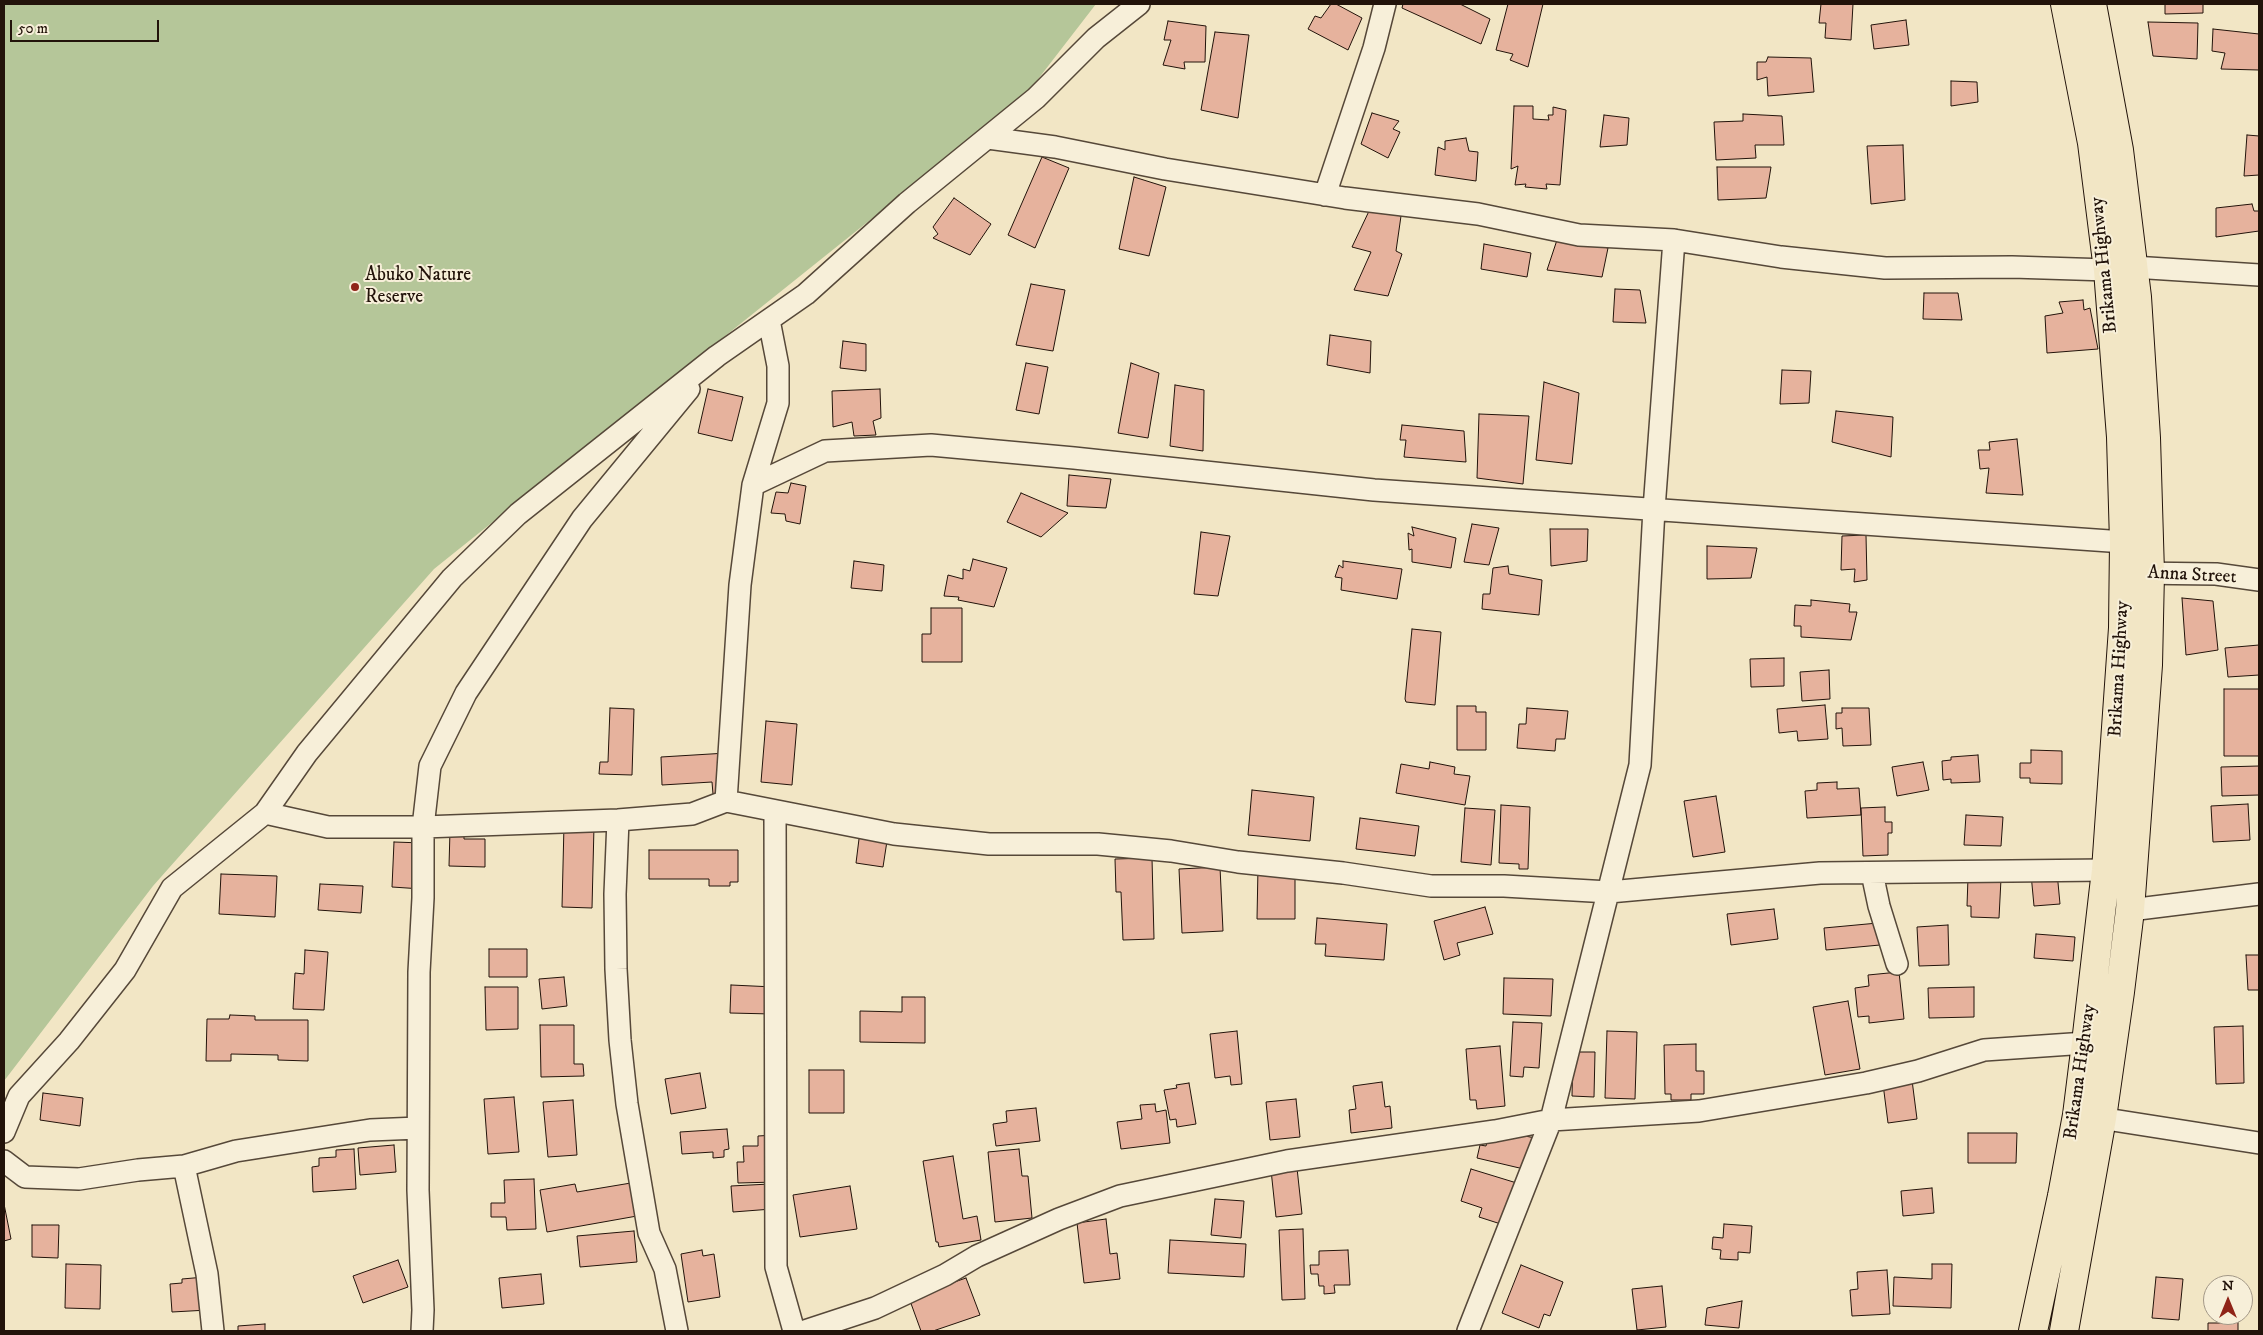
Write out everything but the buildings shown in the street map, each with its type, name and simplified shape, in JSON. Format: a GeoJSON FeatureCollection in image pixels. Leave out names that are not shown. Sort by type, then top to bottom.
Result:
{"type":"FeatureCollection","features":[{"type":"Feature","properties":{"kind":"highway","name":"Brikama Highway"},"geometry":{"type":"LineString","coordinates":[[2033,1331],[2062,1196],[2089,1116],[2086,1043],[2106,870],[2118,716],[2137,573],[2146,438],[2120,268],[2092,143],[2065,4]]}},
{"type":"Feature","properties":{"kind":"highway","name":"Brikama Highway"},"geometry":{"type":"LineString","coordinates":[[2064,1331],[2089,1116],[2130,910],[2148,665],[2137,573],[2124,542],[2120,437],[2119,150],[2092,4]]}},
{"type":"Feature","properties":{"kind":"street"},"geometry":{"type":"LineString","coordinates":[[4,1132],[19,1096],[69,1041],[125,970],[172,888],[265,813],[307,753],[452,578],[518,514],[716,356],[806,294],[906,203],[1036,98],[1096,38],[1139,4]]}},
{"type":"Feature","properties":{"kind":"street"},"geometry":{"type":"LineString","coordinates":[[1326,195],[1374,48],[1385,4]]}},
{"type":"Feature","properties":{"kind":"street"},"geometry":{"type":"LineString","coordinates":[[988,138],[1055,147],[1165,169],[1326,195],[1478,214],[1578,235],[1674,240],[1781,257],[1885,268],[2120,268],[2259,276]]}},
{"type":"Feature","properties":{"kind":"street"},"geometry":{"type":"LineString","coordinates":[[1468,1331],[1550,1120],[1640,765],[1654,509],[1674,240]]}},
{"type":"Feature","properties":{"kind":"street"},"geometry":{"type":"LineString","coordinates":[[726,801],[740,584],[753,485],[778,403],[778,366],[769,320]]}},
{"type":"Feature","properties":{"kind":"street"},"geometry":{"type":"LineString","coordinates":[[422,1331],[423,1310],[418,1190],[419,972],[423,898],[422,827],[430,766],[466,693],[582,519],[716,356]]}},
{"type":"Feature","properties":{"kind":"street"},"geometry":{"type":"LineString","coordinates":[[753,485],[825,451],[931,445],[1074,458],[1374,490],[2124,542]]}},
{"type":"Feature","properties":{"kind":"street","name":"Anna Street"},"geometry":{"type":"LineString","coordinates":[[2137,573],[2216,574],[2259,580]]}},
{"type":"Feature","properties":{"kind":"street"},"geometry":{"type":"LineString","coordinates":[[265,813],[328,827],[422,827],[618,820],[692,814],[726,801],[894,834],[989,844],[1098,844],[1170,851],[1238,862],[1344,873],[1431,886],[1504,886],[1609,892],[1820,873],[2106,870]]}},
{"type":"Feature","properties":{"kind":"street"},"geometry":{"type":"LineString","coordinates":[[775,811],[776,1267],[794,1331]]}},
{"type":"Feature","properties":{"kind":"street"},"geometry":{"type":"LineString","coordinates":[[618,820],[615,894],[616,969],[620,1040],[627,1104],[649,1233],[665,1269],[677,1331]]}},
{"type":"Feature","properties":{"kind":"street"},"geometry":{"type":"LineString","coordinates":[[1872,873],[1879,906],[1897,964]]}},
{"type":"Feature","properties":{"kind":"street"},"geometry":{"type":"LineString","coordinates":[[2130,910],[2259,894]]}},
{"type":"Feature","properties":{"kind":"street"},"geometry":{"type":"LineString","coordinates":[[805,1331],[875,1308],[946,1275],[977,1256],[1060,1219],[1120,1196],[1288,1162],[1495,1131],[1550,1120],[1699,1112],[1918,1071],[1984,1050],[2086,1043]]}},
{"type":"Feature","properties":{"kind":"street"},"geometry":{"type":"LineString","coordinates":[[2089,1116],[2259,1143]]}},
{"type":"Feature","properties":{"kind":"street"},"geometry":{"type":"LineString","coordinates":[[4,1161],[26,1177],[79,1179],[138,1170],[184,1166],[236,1151],[370,1130],[418,1128]]}},
{"type":"Feature","properties":{"kind":"street"},"geometry":{"type":"LineString","coordinates":[[184,1166],[207,1274],[213,1331]]}},
{"type":"Feature","properties":{"kind":"green space","name":"Abuko Nature Reserve"},"geometry":{"type":"Polygon","coordinates":[[[4,4],[1096,4],[1025,96],[434,569],[153,886],[4,1081],[4,4]]]}},
{"type":"Feature","properties":{"kind":"place","name":"Abuko Nature Reserve"},"geometry":{"type":"Point","coordinates":[355,287]}}]}
